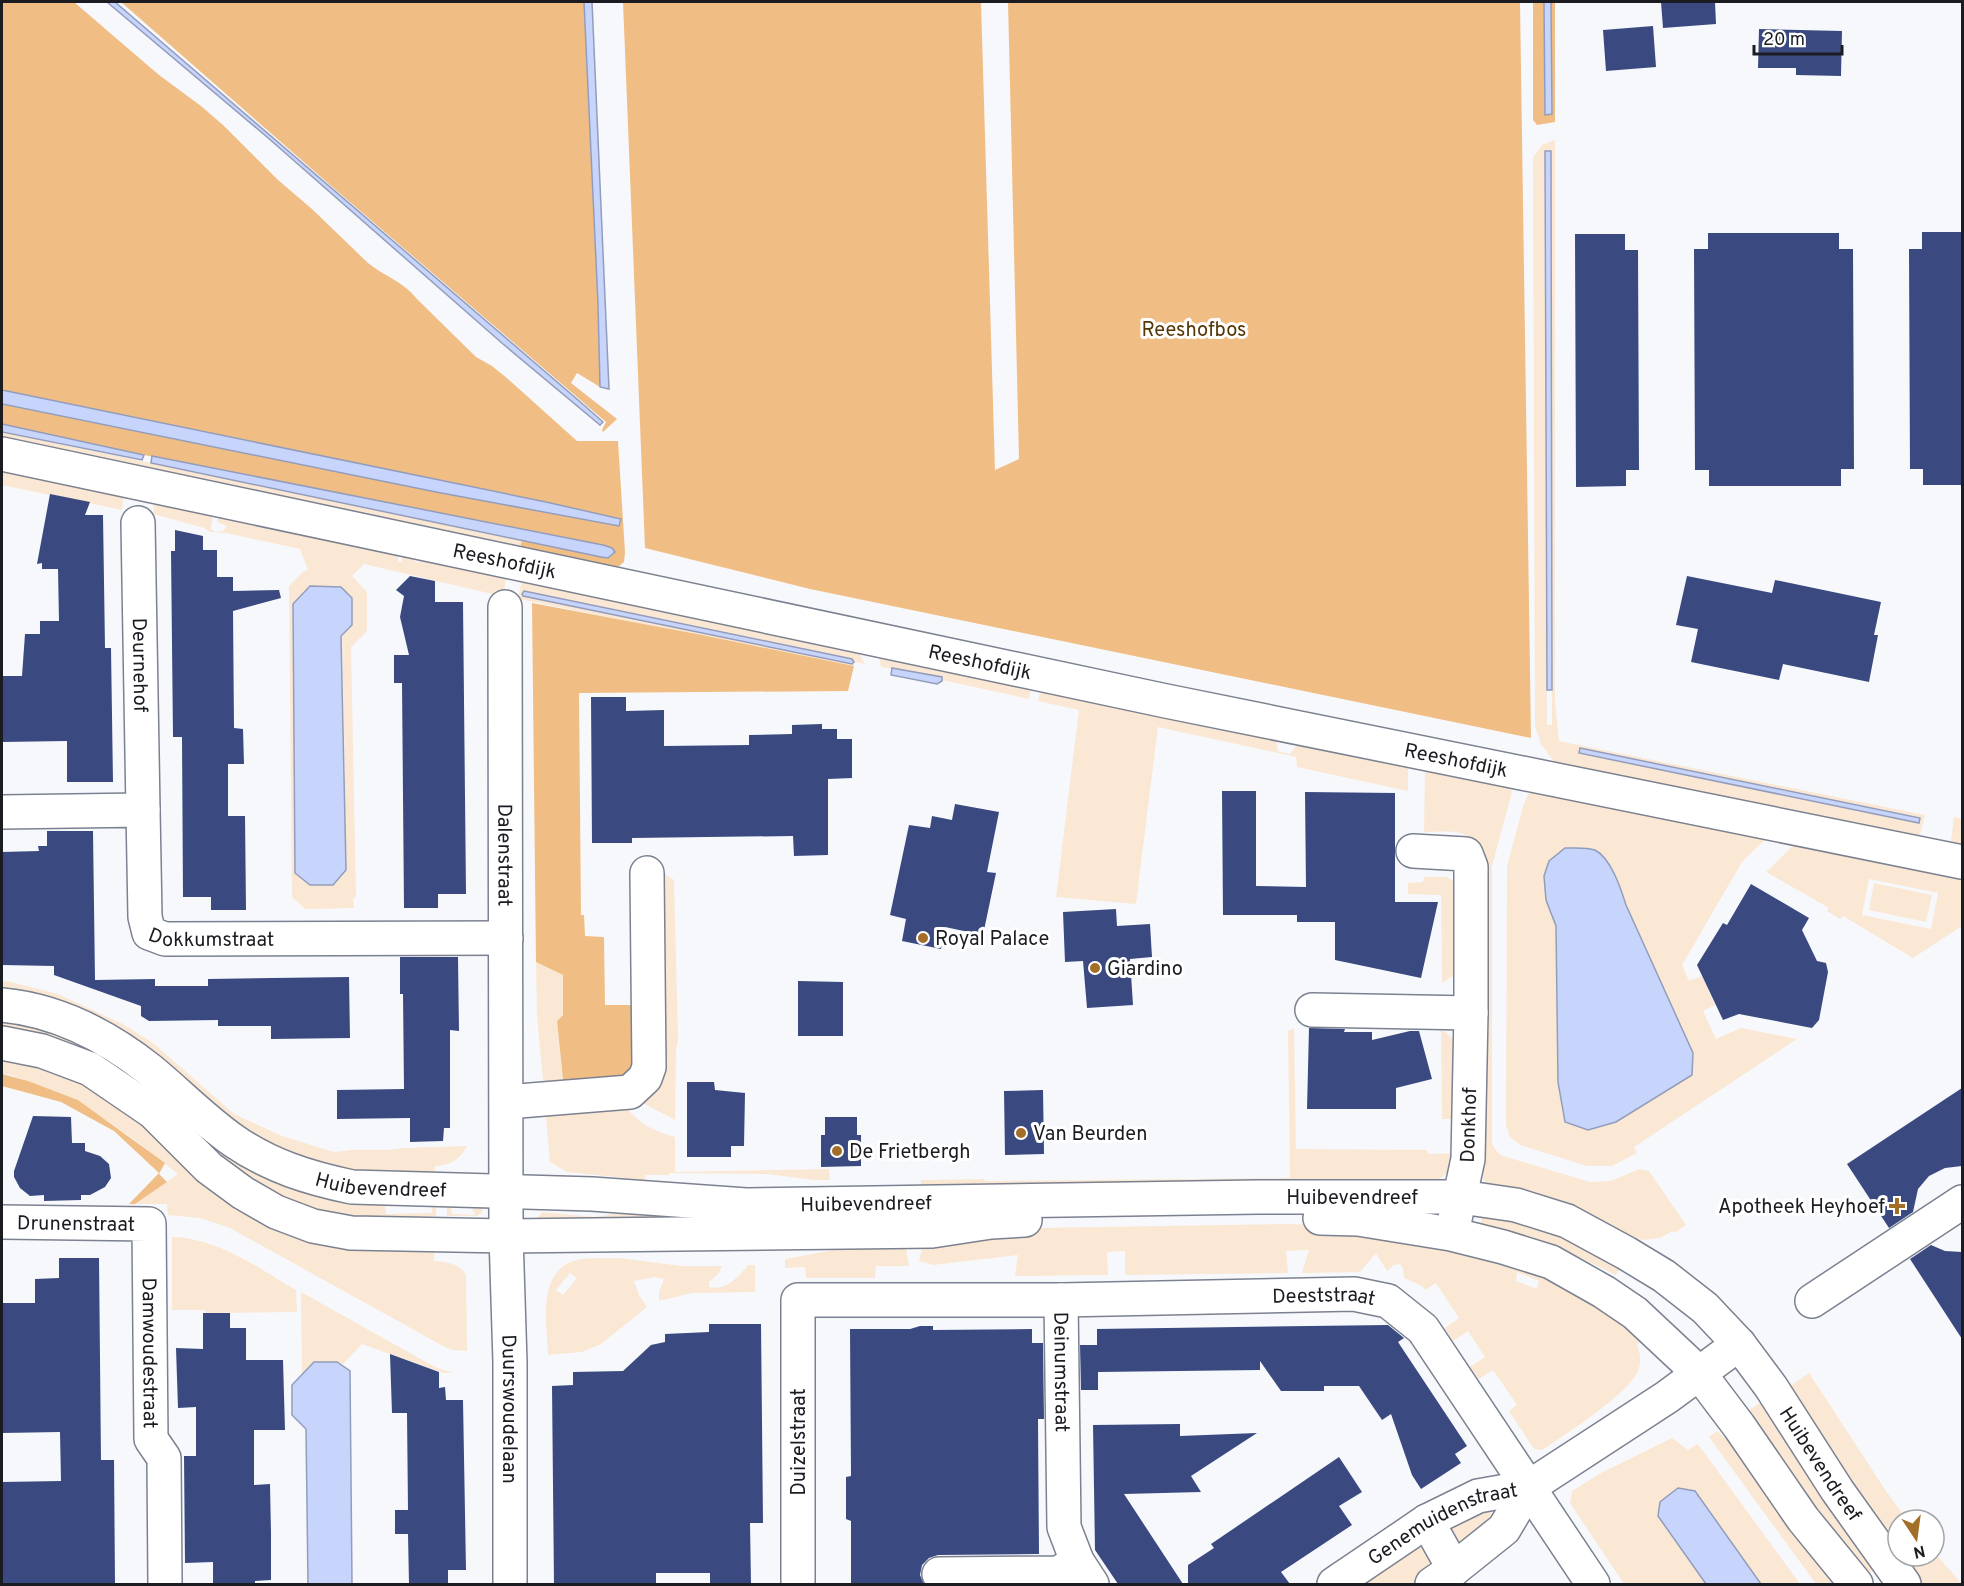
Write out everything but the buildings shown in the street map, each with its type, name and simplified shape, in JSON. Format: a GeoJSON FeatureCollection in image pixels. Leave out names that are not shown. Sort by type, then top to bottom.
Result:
{"type":"FeatureCollection","features":[{"type":"Feature","properties":{"kind":"street","name":"Reeshofdijk"},"geometry":{"type":"LineString","coordinates":[[2,454],[1166,701],[1962,862]]}},
{"type":"Feature","properties":{"kind":"street","name":"Deurnehof"},"geometry":{"type":"LineString","coordinates":[[138,523],[143,810]]}},
{"type":"Feature","properties":{"kind":"street","name":"Dalenstraat"},"geometry":{"type":"LineString","coordinates":[[505,607],[506,1236]]}},
{"type":"Feature","properties":{"kind":"street"},"geometry":{"type":"LineString","coordinates":[[2,812],[143,810]]}},
{"type":"Feature","properties":{"kind":"street","name":"Dokkumstraat"},"geometry":{"type":"LineString","coordinates":[[143,810],[145,917],[149,933],[165,939],[506,938]]}},
{"type":"Feature","properties":{"kind":"street","name":"Donkhof"},"geometry":{"type":"LineString","coordinates":[[1413,851],[1466,854],[1471,867],[1468,1160],[1451,1234]]}},
{"type":"Feature","properties":{"kind":"street"},"geometry":{"type":"LineString","coordinates":[[507,1102],[630,1092],[645,1078],[649,1067],[647,873]]}},
{"type":"Feature","properties":{"kind":"street","name":"Huibevendreef"},"geometry":{"type":"LineString","coordinates":[[2,1005],[22,1007],[63,1019],[111,1042],[150,1070],[234,1141],[284,1169],[313,1179],[352,1187],[592,1194],[690,1202],[777,1205],[1258,1197],[1461,1197],[1516,1205],[1567,1221],[1626,1253],[1664,1276],[1705,1308],[1739,1344],[1771,1387],[1837,1490],[1904,1584]]}},
{"type":"Feature","properties":{"kind":"street"},"geometry":{"type":"LineString","coordinates":[[1312,1010],[1471,1013]]}},
{"type":"Feature","properties":{"kind":"street","name":"Huibevendreef"},"geometry":{"type":"LineString","coordinates":[[2,1043],[42,1051],[90,1070],[153,1113],[210,1168],[243,1192],[276,1212],[304,1223],[351,1233],[506,1236],[932,1231],[991,1222],[1050,1219],[1262,1216],[1358,1219],[1451,1234],[1551,1263],[1604,1292],[1635,1313],[1699,1373],[1739,1426],[1803,1519],[1856,1584]]}},
{"type":"Feature","properties":{"kind":"street"},"geometry":{"type":"LineString","coordinates":[[1812,1301],[1962,1202]]}},
{"type":"Feature","properties":{"kind":"street","name":"Drunenstraat"},"geometry":{"type":"LineString","coordinates":[[2,1222],[149,1224]]}},
{"type":"Feature","properties":{"kind":"street","name":"Damwoudestraat"},"geometry":{"type":"LineString","coordinates":[[149,1224],[151,1439],[164,1458],[165,1584]]}},
{"type":"Feature","properties":{"kind":"street","name":"Duurswoudelaan"},"geometry":{"type":"LineString","coordinates":[[506,1236],[510,1362],[510,1584]]}},
{"type":"Feature","properties":{"kind":"street","name":"Deeststraat"},"geometry":{"type":"LineString","coordinates":[[1061,1300],[1354,1294],[1388,1301],[1423,1329],[1593,1584]]}},
{"type":"Feature","properties":{"kind":"street","name":"Deinumstraat"},"geometry":{"type":"LineString","coordinates":[[798,1300],[1061,1300],[1064,1527],[1085,1573],[939,1574]]}},
{"type":"Feature","properties":{"kind":"street","name":"Duizelstraat"},"geometry":{"type":"LineString","coordinates":[[798,1300],[798,1584]]}},
{"type":"Feature","properties":{"kind":"street"},"geometry":{"type":"LineString","coordinates":[[1529,1487],[1667,1397],[1739,1344]]}},
{"type":"Feature","properties":{"kind":"street","name":"Genemuidenstraat"},"geometry":{"type":"LineString","coordinates":[[1334,1584],[1427,1521],[1478,1496],[1529,1487]]}},
{"type":"Feature","properties":{"kind":"street","name":"Genemuidenstraat"},"geometry":{"type":"LineString","coordinates":[[1443,1577],[1504,1529],[1529,1487]]}},
{"type":"Feature","properties":{"kind":"street"},"geometry":{"type":"LineString","coordinates":[[1427,1521],[1443,1577]]}},
{"type":"Feature","properties":{"kind":"shaded area"},"geometry":{"type":"Polygon","coordinates":[[[1555,140],[1555,702],[1559,741],[1925,815],[1917,838],[1555,763],[1541,744],[1535,726],[1533,157],[1542,145],[1555,140]],[[1545,151],[1547,725],[1552,725],[1551,151],[1545,151]],[[1580,749],[1580,753],[1919,823],[1580,749]]]}},
{"type":"Feature","properties":{"kind":"shaded area"},"geometry":{"type":"Polygon","coordinates":[[[2,432],[522,540],[519,554],[2,445],[2,432]]]}},
{"type":"Feature","properties":{"kind":"shaded area"},"geometry":{"type":"Polygon","coordinates":[[[2,468],[124,494],[122,510],[2,485],[2,468]]]}},
{"type":"Feature","properties":{"kind":"shaded area"},"geometry":{"type":"Polygon","coordinates":[[[154,502],[213,513],[211,529],[216,532],[223,531],[227,526],[217,522],[219,515],[398,552],[398,562],[402,562],[402,553],[417,558],[414,561],[418,563],[421,560],[506,576],[504,594],[501,596],[364,564],[352,576],[367,592],[367,631],[351,647],[356,897],[353,899],[354,908],[305,909],[292,897],[289,586],[304,571],[308,570],[300,549],[226,533],[210,532],[204,528],[153,514],[154,502]],[[341,587],[333,885],[338,878],[345,771],[341,587]]]}},
{"type":"Feature","properties":{"kind":"shaded area"},"geometry":{"type":"Polygon","coordinates":[[[522,580],[856,647],[865,664],[855,662],[854,666],[518,599],[522,580]],[[522,596],[852,664],[852,659],[687,625],[522,596]]]}},
{"type":"Feature","properties":{"kind":"shaded area"},"geometry":{"type":"Polygon","coordinates":[[[878,652],[1032,684],[1029,699],[942,680],[941,677],[881,667],[878,652]]]}},
{"type":"Feature","properties":{"kind":"shaded area"},"geometry":{"type":"Polygon","coordinates":[[[1041,686],[1275,734],[1278,751],[1290,754],[1301,739],[1408,766],[1408,791],[1297,767],[1296,757],[1158,727],[1136,904],[1056,897],[1079,710],[1038,701],[1041,686]]]}},
{"type":"Feature","properties":{"kind":"shaded area"},"geometry":{"type":"Polygon","coordinates":[[[1425,768],[1509,784],[1512,792],[1492,866],[1492,1144],[1503,1156],[1590,1182],[1611,1181],[1639,1169],[1649,1171],[1686,1225],[1676,1232],[1660,1238],[1641,1240],[1609,1225],[1489,1186],[1483,1179],[1482,854],[1472,839],[1458,832],[1424,832],[1425,768]]]}},
{"type":"Feature","properties":{"kind":"shaded area"},"geometry":{"type":"Polygon","coordinates":[[[1532,792],[1770,835],[1742,862],[1682,965],[1689,981],[1702,976],[1715,1005],[1703,1011],[1716,1039],[1741,1028],[1797,1039],[1634,1147],[1637,1153],[1612,1166],[1587,1166],[1520,1145],[1510,1137],[1506,1125],[1507,866],[1528,794],[1532,792]],[[1549,861],[1544,877],[1546,900],[1556,926],[1558,1082],[1565,1122],[1616,1122],[1692,1075],[1693,1053],[1626,905],[1617,880],[1549,861]]]}},
{"type":"Feature","properties":{"kind":"shaded area"},"geometry":{"type":"Polygon","coordinates":[[[1954,817],[1962,819],[1962,850],[1955,849],[1951,840],[1954,817]]]}},
{"type":"Feature","properties":{"kind":"shaded area"},"geometry":{"type":"Polygon","coordinates":[[[1799,840],[1962,877],[1962,926],[1913,958],[1843,916],[1840,919],[1827,911],[1829,908],[1766,872],[1799,840]],[[1869,879],[1862,915],[1931,929],[1938,893],[1869,879]]]}},
{"type":"Feature","properties":{"kind":"shaded area"},"geometry":{"type":"Polygon","coordinates":[[[663,873],[674,880],[678,1039],[675,1120],[641,1102],[663,873]]]}},
{"type":"Feature","properties":{"kind":"shaded area"},"geometry":{"type":"Polygon","coordinates":[[[1424,877],[1447,877],[1456,883],[1456,970],[1453,976],[1442,983],[1441,895],[1408,894],[1408,883],[1423,882],[1424,877]]]}},
{"type":"Feature","properties":{"kind":"shaded area"},"geometry":{"type":"Polygon","coordinates":[[[1874,883],[1932,895],[1926,922],[1869,910],[1874,883]]]}},
{"type":"Feature","properties":{"kind":"shaded area"},"geometry":{"type":"Polygon","coordinates":[[[536,962],[563,975],[563,1015],[557,1021],[564,1089],[544,1091],[537,1015],[536,962]]]}},
{"type":"Feature","properties":{"kind":"shaded area"},"geometry":{"type":"Polygon","coordinates":[[[7,981],[58,994],[123,1024],[153,1043],[234,1114],[282,1136],[334,1152],[467,1146],[454,1161],[435,1166],[435,1180],[318,1173],[2,994],[2,982],[7,981]]]}},
{"type":"Feature","properties":{"kind":"shaded area"},"geometry":{"type":"Polygon","coordinates":[[[20,1019],[114,1057],[196,1129],[436,1201],[436,1216],[366,1219],[294,1209],[2,1032],[2,1020],[20,1019]],[[385,1204],[386,1214],[432,1213],[432,1204],[385,1204]]]}},
{"type":"Feature","properties":{"kind":"shaded area"},"geometry":{"type":"Polygon","coordinates":[[[1294,1028],[1296,1149],[1427,1150],[1428,1154],[1459,1153],[1458,1162],[1438,1181],[921,1186],[921,1180],[1290,1178],[1288,1031],[1294,1028]]]}},
{"type":"Feature","properties":{"kind":"shaded area"},"geometry":{"type":"Polygon","coordinates":[[[1441,1030],[1456,1042],[1459,1119],[1442,1119],[1441,1030]]]}},
{"type":"Feature","properties":{"kind":"shaded area"},"geometry":{"type":"Polygon","coordinates":[[[2,1052],[100,1087],[216,1186],[434,1247],[434,1261],[456,1266],[466,1275],[467,1351],[452,1350],[443,1346],[230,1228],[200,1218],[168,1215],[167,1204],[135,1204],[178,1174],[78,1100],[11,1075],[2,1074],[2,1052]]]}},
{"type":"Feature","properties":{"kind":"shaded area"},"geometry":{"type":"Polygon","coordinates":[[[627,1108],[648,1127],[675,1137],[675,1172],[829,1169],[830,1180],[767,1174],[669,1173],[669,1175],[645,1175],[645,1180],[567,1172],[550,1162],[546,1116],[627,1108]]]}},
{"type":"Feature","properties":{"kind":"shaded area"},"geometry":{"type":"Polygon","coordinates":[[[447,1201],[479,1202],[483,1206],[482,1212],[477,1216],[447,1216],[447,1201]],[[451,1204],[452,1214],[475,1215],[470,1204],[451,1204]]]}},
{"type":"Feature","properties":{"kind":"shaded area"},"geometry":{"type":"Polygon","coordinates":[[[646,1209],[687,1216],[536,1220],[542,1212],[595,1217],[646,1209]]]}},
{"type":"Feature","properties":{"kind":"shaded area"},"geometry":{"type":"Polygon","coordinates":[[[1482,1211],[1541,1226],[1622,1264],[1616,1275],[1556,1246],[1480,1234],[1482,1211]]]}},
{"type":"Feature","properties":{"kind":"shaded area"},"geometry":{"type":"Polygon","coordinates":[[[1288,1224],[1346,1226],[1400,1232],[1569,1284],[1646,1340],[1637,1344],[1640,1357],[1638,1371],[1622,1391],[1595,1414],[1542,1450],[1534,1449],[1509,1411],[1517,1405],[1493,1370],[1479,1379],[1470,1367],[1485,1357],[1468,1331],[1453,1341],[1445,1328],[1459,1318],[1436,1283],[1425,1290],[1422,1286],[1404,1278],[1400,1264],[1394,1265],[1387,1271],[1376,1253],[1360,1272],[1302,1273],[1309,1250],[1286,1251],[1288,1273],[1125,1275],[1125,1251],[1107,1252],[1108,1275],[1015,1276],[1018,1255],[933,1265],[919,1261],[922,1248],[1035,1228],[1288,1224]],[[1517,1272],[1516,1281],[1537,1289],[1539,1281],[1517,1272]]]}},
{"type":"Feature","properties":{"kind":"shaded area"},"geometry":{"type":"Polygon","coordinates":[[[172,1237],[221,1248],[296,1290],[297,1312],[206,1313],[205,1310],[172,1310],[172,1237]]]}},
{"type":"Feature","properties":{"kind":"shaded area"},"geometry":{"type":"Polygon","coordinates":[[[906,1248],[909,1266],[876,1266],[875,1278],[806,1278],[805,1267],[785,1268],[785,1259],[840,1249],[906,1248]]]}},
{"type":"Feature","properties":{"kind":"shaded area"},"geometry":{"type":"Polygon","coordinates":[[[619,1258],[681,1266],[722,1266],[718,1274],[709,1282],[709,1287],[715,1288],[732,1282],[748,1265],[755,1265],[755,1292],[692,1293],[659,1301],[659,1292],[664,1279],[655,1277],[634,1281],[647,1307],[601,1344],[582,1352],[548,1355],[547,1299],[555,1275],[564,1266],[577,1260],[619,1258]],[[570,1273],[556,1290],[563,1295],[577,1278],[570,1273]]]}},
{"type":"Feature","properties":{"kind":"shaded area"},"geometry":{"type":"Polygon","coordinates":[[[301,1292],[435,1367],[453,1373],[443,1373],[362,1344],[342,1365],[337,1362],[314,1362],[302,1375],[301,1292]]]}},
{"type":"Feature","properties":{"kind":"shaded area"},"geometry":{"type":"Polygon","coordinates":[[[1809,1373],[1898,1508],[1886,1508],[1886,1546],[1783,1391],[1809,1373]]]}},
{"type":"Feature","properties":{"kind":"shaded area"},"geometry":{"type":"Polygon","coordinates":[[[1763,1401],[1874,1569],[1863,1578],[1746,1412],[1763,1401]]]}},
{"type":"Feature","properties":{"kind":"shaded area"},"geometry":{"type":"Polygon","coordinates":[[[1717,1431],[1730,1443],[1832,1584],[1816,1584],[1709,1437],[1717,1431]]]}},
{"type":"Feature","properties":{"kind":"shaded area"},"geometry":{"type":"Polygon","coordinates":[[[1672,1438],[1688,1450],[1697,1444],[1701,1448],[1800,1584],[1761,1584],[1695,1491],[1677,1490],[1662,1500],[1658,1516],[1706,1584],[1624,1584],[1570,1503],[1572,1491],[1601,1473],[1672,1438]]]}},
{"type":"Feature","properties":{"kind":"shaded area"},"geometry":{"type":"Polygon","coordinates":[[[1488,1510],[1495,1518],[1464,1551],[1449,1532],[1452,1521],[1488,1510]]]}},
{"type":"Feature","properties":{"kind":"shaded area"},"geometry":{"type":"Polygon","coordinates":[[[1422,1542],[1439,1558],[1423,1584],[1353,1584],[1422,1542]]]}},
{"type":"Feature","properties":{"kind":"shaded area"},"geometry":{"type":"Polygon","coordinates":[[[1946,1566],[1962,1584],[1911,1584],[1900,1568],[1946,1568],[1946,1566]]]}},
{"type":"Feature","properties":{"kind":"green space"},"geometry":{"type":"Polygon","coordinates":[[[2,2],[74,2],[159,75],[223,125],[278,180],[368,263],[406,288],[476,357],[508,379],[577,441],[618,441],[624,562],[611,573],[519,554],[522,540],[608,558],[612,548],[144,455],[2,424],[2,404],[436,492],[619,526],[621,519],[2,390],[2,2]]]}},
{"type":"Feature","properties":{"kind":"green space"},"geometry":{"type":"Polygon","coordinates":[[[121,2],[584,2],[600,387],[577,373],[571,383],[617,419],[603,432],[606,422],[121,2]]]}},
{"type":"Feature","properties":{"kind":"green space","name":"Reeshofbos"},"geometry":{"type":"Polygon","coordinates":[[[623,2],[981,2],[995,470],[1019,459],[1008,2],[1520,2],[1531,738],[810,589],[645,548],[623,2]]]}},
{"type":"Feature","properties":{"kind":"green space"},"geometry":{"type":"Polygon","coordinates":[[[1533,2],[1544,2],[1546,115],[1551,2],[1555,2],[1555,122],[1537,125],[1533,120],[1533,2]]]}},
{"type":"Feature","properties":{"kind":"green space"},"geometry":{"type":"Polygon","coordinates":[[[532,603],[854,666],[848,691],[579,693],[581,915],[584,915],[585,936],[604,937],[605,1005],[635,1005],[636,1060],[629,1076],[564,1089],[557,1021],[563,1015],[563,975],[536,962],[532,603]]]}},
{"type":"Feature","properties":{"kind":"green space"},"geometry":{"type":"Polygon","coordinates":[[[2,1074],[78,1100],[165,1163],[159,1174],[167,1182],[135,1204],[129,1204],[159,1173],[114,1131],[61,1102],[2,1086],[2,1074]]]}},
{"type":"Feature","properties":{"kind":"water"},"geometry":{"type":"Polygon","coordinates":[[[107,2],[115,2],[603,422],[600,425],[503,344],[267,137],[107,2]]]}},
{"type":"Feature","properties":{"kind":"water"},"geometry":{"type":"Polygon","coordinates":[[[584,2],[592,2],[609,389],[600,387],[584,2]]]}},
{"type":"Feature","properties":{"kind":"water"},"geometry":{"type":"Polygon","coordinates":[[[1544,2],[1551,2],[1552,114],[1545,115],[1544,2]]]}},
{"type":"Feature","properties":{"kind":"water"},"geometry":{"type":"Polygon","coordinates":[[[1545,151],[1551,151],[1552,690],[1547,690],[1545,151]]]}},
{"type":"Feature","properties":{"kind":"water"},"geometry":{"type":"Polygon","coordinates":[[[2,390],[621,519],[619,526],[436,492],[2,404],[2,390]]]}},
{"type":"Feature","properties":{"kind":"water"},"geometry":{"type":"Polygon","coordinates":[[[2,424],[144,455],[142,460],[2,432],[2,424]]]}},
{"type":"Feature","properties":{"kind":"water"},"geometry":{"type":"Polygon","coordinates":[[[152,456],[603,545],[612,548],[615,552],[608,558],[601,557],[151,463],[152,456]]]}},
{"type":"Feature","properties":{"kind":"water"},"geometry":{"type":"Polygon","coordinates":[[[310,586],[341,587],[352,598],[352,625],[341,636],[346,870],[333,885],[310,885],[295,873],[293,604],[310,586]]]}},
{"type":"Feature","properties":{"kind":"water"},"geometry":{"type":"Polygon","coordinates":[[[524,591],[852,659],[854,662],[852,664],[523,596],[524,591]]]}},
{"type":"Feature","properties":{"kind":"water"},"geometry":{"type":"Polygon","coordinates":[[[892,668],[942,677],[942,681],[937,684],[891,675],[892,668]]]}},
{"type":"Feature","properties":{"kind":"water"},"geometry":{"type":"Polygon","coordinates":[[[1580,748],[1920,818],[1919,823],[1579,753],[1580,748]]]}},
{"type":"Feature","properties":{"kind":"water"},"geometry":{"type":"Polygon","coordinates":[[[1565,848],[1595,850],[1611,867],[1693,1053],[1692,1075],[1616,1122],[1588,1130],[1565,1122],[1558,1082],[1556,926],[1546,900],[1544,876],[1549,861],[1565,848]]]}},
{"type":"Feature","properties":{"kind":"water"},"geometry":{"type":"Polygon","coordinates":[[[314,1362],[337,1362],[350,1371],[352,1584],[308,1584],[306,1429],[292,1415],[292,1385],[314,1362]]]}},
{"type":"Feature","properties":{"kind":"water"},"geometry":{"type":"Polygon","coordinates":[[[1678,1488],[1695,1491],[1761,1584],[1706,1584],[1658,1516],[1660,1502],[1678,1488]]]}},
{"type":"Feature","properties":{"kind":"place","name":"Royal Palace"},"geometry":{"type":"Point","coordinates":[923,938]}},
{"type":"Feature","properties":{"kind":"place","name":"Giardino"},"geometry":{"type":"Point","coordinates":[1095,968]}},
{"type":"Feature","properties":{"kind":"place","name":"Van Beurden"},"geometry":{"type":"Point","coordinates":[1021,1133]}},
{"type":"Feature","properties":{"kind":"place","name":"De Frietbergh"},"geometry":{"type":"Point","coordinates":[837,1151]}},
{"type":"Feature","properties":{"kind":"place","name":"Apotheek Heyhoef"},"geometry":{"type":"Point","coordinates":[1897,1206]}}]}
